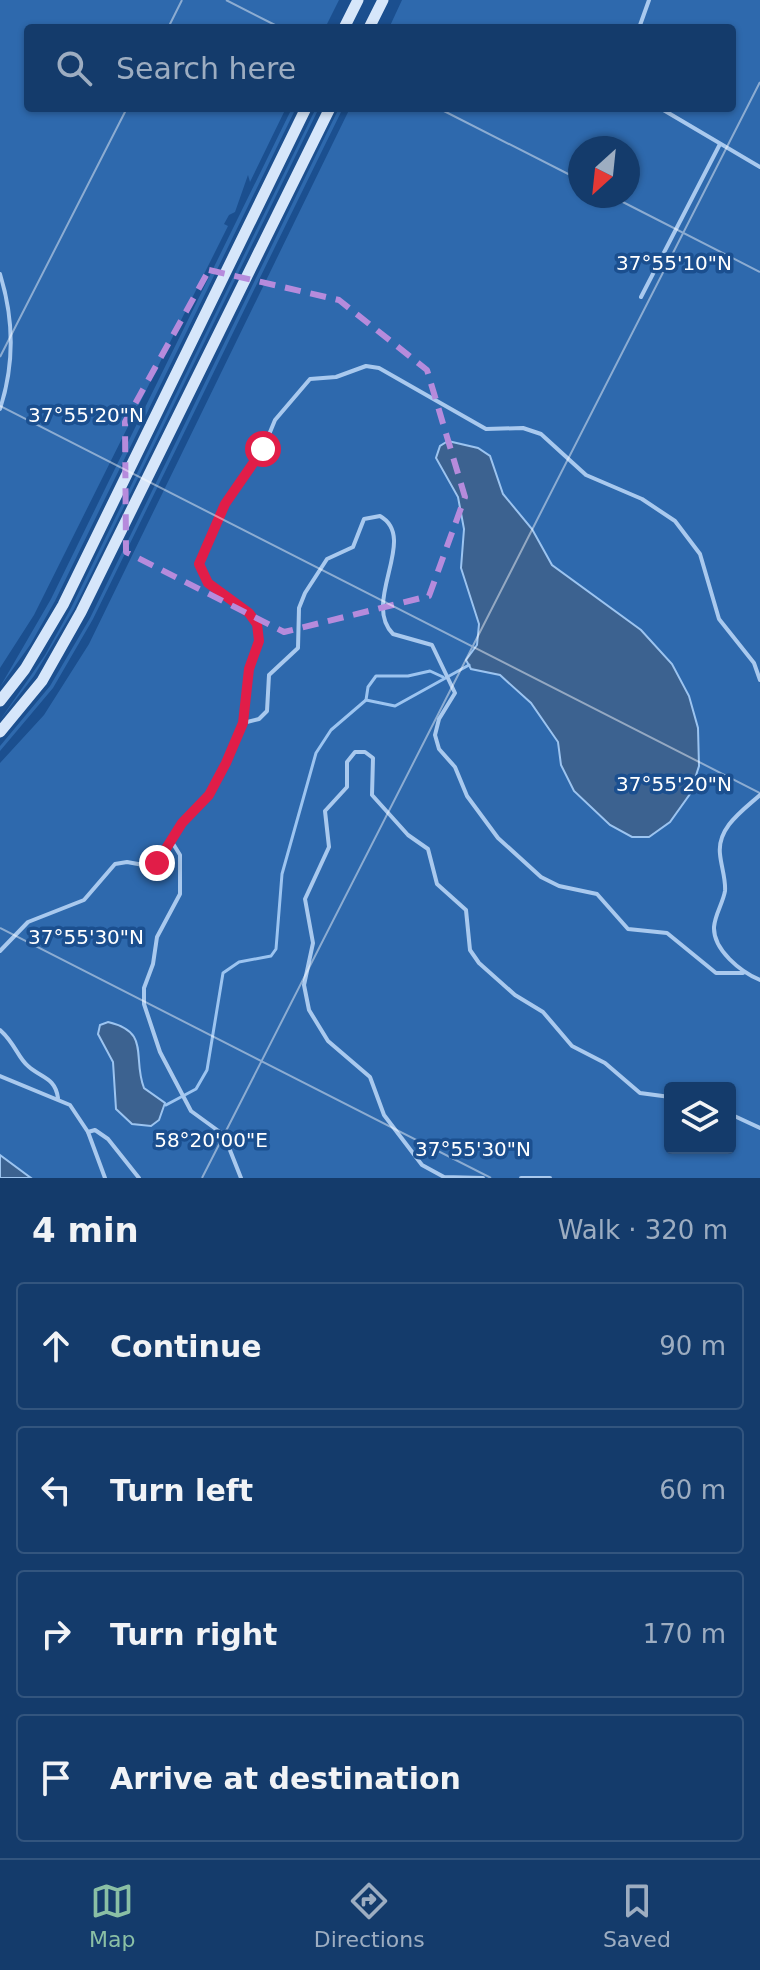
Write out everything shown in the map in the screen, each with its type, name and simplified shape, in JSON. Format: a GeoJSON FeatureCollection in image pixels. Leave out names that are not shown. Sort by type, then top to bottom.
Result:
{"type":"FeatureCollection","features":[{"type":"Feature","properties":{"kind":"street"},"geometry":{"type":"LineString","coordinates":[[346,24],[358,0]]}},
{"type":"Feature","properties":{"kind":"street"},"geometry":{"type":"LineString","coordinates":[[371,24],[383,0]]}},
{"type":"Feature","properties":{"kind":"street"},"geometry":{"type":"LineString","coordinates":[[0,701],[25,669],[63,605],[304,112]]}},
{"type":"Feature","properties":{"kind":"street"},"geometry":{"type":"LineString","coordinates":[[0,732],[42,681],[75,624],[328,112]]}},
{"type":"Feature","properties":{"kind":"lane"},"geometry":{"type":"LineString","coordinates":[[640,24],[649,0]]}},
{"type":"Feature","properties":{"kind":"lane"},"geometry":{"type":"LineString","coordinates":[[667,112],[760,167]]}},
{"type":"Feature","properties":{"kind":"lane"},"geometry":{"type":"LineString","coordinates":[[641,297],[720,144]]}},
{"type":"Feature","properties":{"kind":"lane"},"geometry":{"type":"LineString","coordinates":[[0,274],[9,307],[11,337],[9,369],[0,409]]}},
{"type":"Feature","properties":{"kind":"lane"},"geometry":{"type":"LineString","coordinates":[[0,951],[32,920],[80,903],[115,864],[124,861],[153,865],[172,842],[182,823],[215,786],[243,723],[249,669],[259,641],[259,631],[243,606],[204,579],[199,570],[200,560],[225,504],[257,460],[275,420],[307,380],[336,377],[366,366],[379,368],[486,429],[535,431],[586,475],[642,499],[675,521],[700,554],[719,619],[754,663],[760,680]]}},
{"type":"Feature","properties":{"kind":"lane"},"geometry":{"type":"LineString","coordinates":[[243,723],[266,713],[270,671],[298,648],[299,608],[308,587],[327,559],[353,547],[362,522],[368,516],[388,521],[396,533],[384,610],[388,628],[396,635],[418,638],[432,645],[447,669],[455,697],[436,726],[437,744],[458,771],[467,796],[504,844],[547,881],[601,896],[628,929],[667,933],[716,973],[743,973],[760,980]]}},
{"type":"Feature","properties":{"kind":"lane"},"geometry":{"type":"LineString","coordinates":[[754,663],[760,660]]}},
{"type":"Feature","properties":{"kind":"lane"},"geometry":{"type":"LineString","coordinates":[[483,1178],[444,1177],[422,1165],[384,1115],[370,1077],[328,1041],[304,998],[313,943],[305,895],[329,847],[325,811],[347,787],[347,762],[355,752],[365,752],[373,758],[372,795],[408,835],[428,849],[437,884],[466,910],[470,950],[479,963],[515,995],[543,1012],[572,1046],[610,1067],[634,1090],[654,1098],[664,1097]]}},
{"type":"Feature","properties":{"kind":"lane"},"geometry":{"type":"LineString","coordinates":[[743,973],[714,935],[725,889],[719,845],[730,823],[760,795]]}},
{"type":"Feature","properties":{"kind":"lane"},"geometry":{"type":"LineString","coordinates":[[172,842],[180,855],[180,894],[158,934],[143,996],[160,1052],[197,1117],[223,1133],[241,1178]]}},
{"type":"Feature","properties":{"kind":"lane"},"geometry":{"type":"LineString","coordinates":[[0,1030],[15,1044],[26,1065],[53,1082],[58,1098]]}},
{"type":"Feature","properties":{"kind":"lane"},"geometry":{"type":"LineString","coordinates":[[0,1076],[20,1087],[58,1098],[76,1112],[88,1132],[105,1178]]}},
{"type":"Feature","properties":{"kind":"lane"},"geometry":{"type":"LineString","coordinates":[[736,1117],[760,1128]]}},
{"type":"Feature","properties":{"kind":"lane"},"geometry":{"type":"LineString","coordinates":[[88,1132],[95,1130],[105,1136],[139,1178]]}},
{"type":"Feature","properties":{"kind":"lane"},"geometry":{"type":"LineString","coordinates":[[521,1178],[550,1178]]}},
{"type":"Feature","properties":{"kind":"highlighted area"},"geometry":{"type":"Polygon","coordinates":[[[209,270],[339,300],[427,370],[465,497],[429,596],[284,632],[126,552],[125,422],[209,270]]]}},
{"type":"Feature","properties":{"kind":"shaded area"},"geometry":{"type":"Polygon","coordinates":[[[0,0],[339,0],[327,24],[24,24],[24,112],[284,112],[250,182],[248,175],[235,212],[224,224],[228,226],[34,615],[0,668],[0,0]]]}},
{"type":"Feature","properties":{"kind":"shaded area"},"geometry":{"type":"Polygon","coordinates":[[[402,0],[760,0],[760,1178],[0,1178],[0,763],[44,715],[89,644],[348,112],[736,112],[736,24],[391,24],[402,0]]]}},
{"type":"Feature","properties":{"kind":"shaded area"},"geometry":{"type":"Polygon","coordinates":[[[290,112],[294,112],[55,601],[30,645],[0,687],[51,599],[290,112]]]}},
{"type":"Feature","properties":{"kind":"shaded area"},"geometry":{"type":"Polygon","coordinates":[[[314,112],[317,112],[74,609],[34,676],[0,720],[45,655],[71,608],[314,112]]]}},
{"type":"Feature","properties":{"kind":"shaded area"},"geometry":{"type":"Polygon","coordinates":[[[337,112],[341,112],[93,619],[53,688],[0,751],[0,746],[50,686],[90,618],[337,112]]]}},
{"type":"Feature","properties":{"kind":"shaded area"},"geometry":{"type":"Polygon","coordinates":[[[448,441],[478,448],[490,456],[503,494],[532,529],[552,565],[641,630],[672,664],[689,696],[698,728],[699,766],[690,794],[670,822],[649,837],[632,837],[610,825],[574,791],[561,765],[558,742],[531,703],[500,675],[471,669],[466,660],[477,645],[479,624],[461,568],[464,529],[458,497],[436,458],[440,446],[448,441]]]}},
{"type":"Feature","properties":{"kind":"shaded area"},"geometry":{"type":"Polygon","coordinates":[[[108,1022],[121,1026],[135,1039],[144,1088],[165,1103],[159,1120],[151,1126],[132,1124],[116,1109],[113,1062],[98,1034],[100,1025],[108,1022]]]}},
{"type":"Feature","properties":{"kind":"shaded area"},"geometry":{"type":"Polygon","coordinates":[[[0,1155],[31,1178],[0,1178],[0,1155]]]}},
{"type":"Feature","properties":{"kind":"waterway"},"geometry":{"type":"LineString","coordinates":[[166,1105],[196,1089],[207,1070],[223,973],[239,962],[271,956],[276,949],[282,874],[316,753],[331,730],[366,700],[395,706],[469,665]]}},
{"type":"Feature","properties":{"kind":"waterway"},"geometry":{"type":"LineString","coordinates":[[366,700],[368,687],[376,676],[408,676],[430,671],[443,677]]}},
{"type":"Feature","properties":{"kind":"route"},"geometry":{"type":"LineString","coordinates":[[157,863],[188,815],[203,803],[215,786],[243,723],[249,669],[259,641],[259,631],[243,606],[204,579],[199,564],[225,504],[263,449]]}}]}
